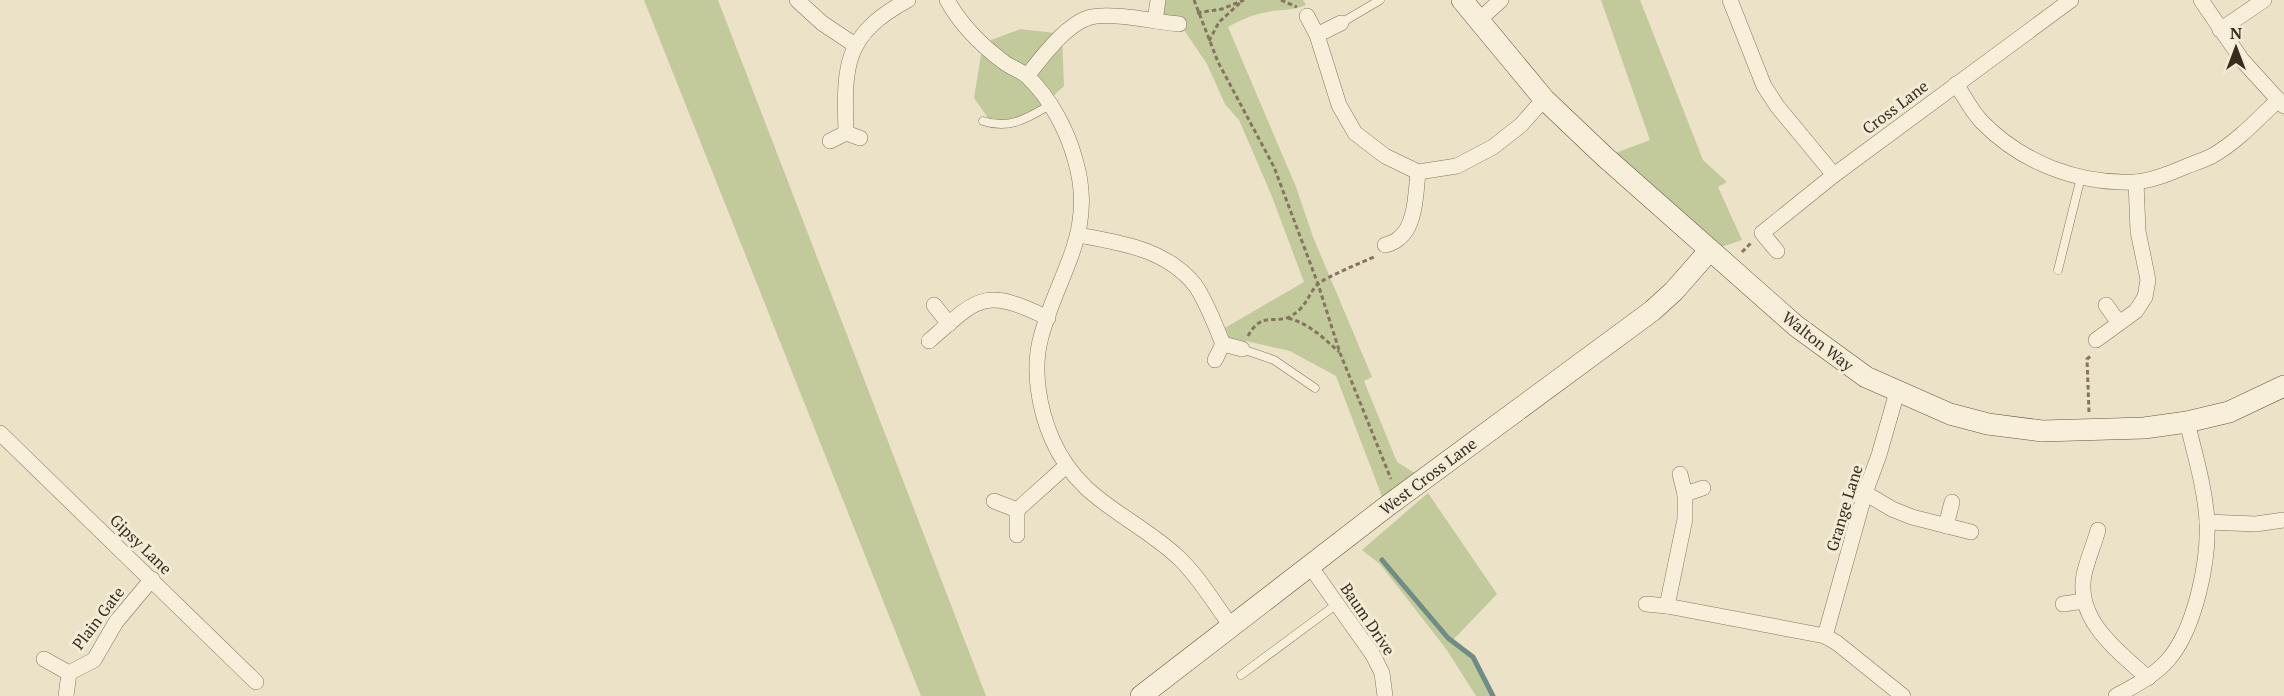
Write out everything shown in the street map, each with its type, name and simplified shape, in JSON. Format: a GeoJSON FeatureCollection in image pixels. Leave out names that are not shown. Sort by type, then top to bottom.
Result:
{"type":"FeatureCollection","features":[{"type":"Feature","properties":{"kind":"street"},"geometry":{"type":"LineString","coordinates":[[797,0],[822,23],[855,45]]}},
{"type":"Feature","properties":{"kind":"street"},"geometry":{"type":"LineString","coordinates":[[830,141],[853,135],[845,82],[855,45],[862,34],[885,12],[908,0]]}},
{"type":"Feature","properties":{"kind":"street"},"geometry":{"type":"LineString","coordinates":[[947,0],[956,17],[981,43],[1004,62],[1027,76],[1050,105],[1064,128],[1076,159],[1081,185],[1082,210],[1078,235],[1067,272],[1040,338],[1039,391],[1044,418],[1066,466],[1093,496],[1152,536],[1179,559],[1231,626]]}},
{"type":"Feature","properties":{"kind":"street"},"geometry":{"type":"LineString","coordinates":[[1155,21],[1158,0]]}},
{"type":"Feature","properties":{"kind":"street","name":"Walton Way"},"geometry":{"type":"LineString","coordinates":[[1462,0],[1544,99],[1605,157],[1727,266],[1826,350],[1866,377],[1950,414],[1988,424],[2042,431],[2144,428],[2187,423],[2229,412],[2284,386]]}},
{"type":"Feature","properties":{"kind":"street"},"geometry":{"type":"LineString","coordinates":[[1478,21],[1501,0]]}},
{"type":"Feature","properties":{"kind":"street"},"geometry":{"type":"LineString","coordinates":[[1730,0],[1764,86],[1777,106],[1834,175]]}},
{"type":"Feature","properties":{"kind":"street","name":"Cross Lane"},"geometry":{"type":"LineString","coordinates":[[1762,233],[1834,175],[2071,0]]}},
{"type":"Feature","properties":{"kind":"street"},"geometry":{"type":"LineString","coordinates":[[1956,84],[1981,121],[2010,146],[2067,175],[2136,182],[2171,172],[2212,156],[2281,103],[2242,60],[2201,0]]}},
{"type":"Feature","properties":{"kind":"street"},"geometry":{"type":"LineString","coordinates":[[2220,30],[2264,0]]}},
{"type":"Feature","properties":{"kind":"street"},"geometry":{"type":"LineString","coordinates":[[1027,76],[1069,29],[1089,17],[1102,16],[1179,24]]}},
{"type":"Feature","properties":{"kind":"street"},"geometry":{"type":"LineString","coordinates":[[1307,16],[1317,35],[1339,105],[1355,133],[1385,156],[1418,172],[1457,166],[1493,147],[1521,125],[1544,99]]}},
{"type":"Feature","properties":{"kind":"street"},"geometry":{"type":"LineString","coordinates":[[1317,35],[1341,23]]}},
{"type":"Feature","properties":{"kind":"street"},"geometry":{"type":"LineString","coordinates":[[1385,245],[1399,239],[1407,230],[1415,204],[1418,172]]}},
{"type":"Feature","properties":{"kind":"street"},"geometry":{"type":"LineString","coordinates":[[2096,340],[2136,311],[2145,297],[2148,280],[2138,231],[2136,182]]}},
{"type":"Feature","properties":{"kind":"street"},"geometry":{"type":"LineString","coordinates":[[1762,233],[1777,251]]}},
{"type":"Feature","properties":{"kind":"street"},"geometry":{"type":"LineString","coordinates":[[1078,235],[1124,243],[1154,253],[1178,267],[1196,287],[1223,344],[1242,349]]}},
{"type":"Feature","properties":{"kind":"street","name":"West Cross Lane"},"geometry":{"type":"LineString","coordinates":[[1141,696],[1394,502],[1652,311],[1674,291],[1710,251]]}},
{"type":"Feature","properties":{"kind":"street"},"geometry":{"type":"LineString","coordinates":[[929,341],[968,307],[982,301],[999,299],[1018,304],[1048,318]]}},
{"type":"Feature","properties":{"kind":"street"},"geometry":{"type":"LineString","coordinates":[[934,305],[949,324]]}},
{"type":"Feature","properties":{"kind":"street"},"geometry":{"type":"LineString","coordinates":[[2106,305],[2119,323]]}},
{"type":"Feature","properties":{"kind":"street"},"geometry":{"type":"LineString","coordinates":[[1215,360],[1223,344]]}},
{"type":"Feature","properties":{"kind":"street","name":"Grange Lane"},"geometry":{"type":"LineString","coordinates":[[1825,636],[1865,493],[1898,392]]}},
{"type":"Feature","properties":{"kind":"street"},"geometry":{"type":"LineString","coordinates":[[2116,696],[2148,678],[2169,659],[2186,629],[2197,602],[2205,555],[2207,522],[2199,472],[2187,423]]}},
{"type":"Feature","properties":{"kind":"street","name":"Gipsy Lane"},"geometry":{"type":"LineString","coordinates":[[0,433],[256,682]]}},
{"type":"Feature","properties":{"kind":"street"},"geometry":{"type":"LineString","coordinates":[[1017,535],[1017,510],[1066,466]]}},
{"type":"Feature","properties":{"kind":"street"},"geometry":{"type":"LineString","coordinates":[[1667,606],[1685,519],[1685,494],[1680,474]]}},
{"type":"Feature","properties":{"kind":"street"},"geometry":{"type":"LineString","coordinates":[[1685,494],[1703,488]]}},
{"type":"Feature","properties":{"kind":"street"},"geometry":{"type":"LineString","coordinates":[[1865,493],[1892,509],[1912,517],[1971,532]]}},
{"type":"Feature","properties":{"kind":"street"},"geometry":{"type":"LineString","coordinates":[[994,501],[1017,510]]}},
{"type":"Feature","properties":{"kind":"street"},"geometry":{"type":"LineString","coordinates":[[1946,526],[1952,502]]}},
{"type":"Feature","properties":{"kind":"street"},"geometry":{"type":"LineString","coordinates":[[2207,522],[2256,524],[2284,520]]}},
{"type":"Feature","properties":{"kind":"street"},"geometry":{"type":"LineString","coordinates":[[2098,530],[2084,575],[2084,601],[2097,629],[2148,678]]}},
{"type":"Feature","properties":{"kind":"street","name":"Baum Drive"},"geometry":{"type":"LineString","coordinates":[[1310,566],[1373,655],[1382,673],[1385,696]]}},
{"type":"Feature","properties":{"kind":"street","name":"Plain Gate"},"geometry":{"type":"LineString","coordinates":[[69,673],[94,660],[116,622],[152,579]]}},
{"type":"Feature","properties":{"kind":"street"},"geometry":{"type":"LineString","coordinates":[[2063,604],[2084,601]]}},
{"type":"Feature","properties":{"kind":"street"},"geometry":{"type":"LineString","coordinates":[[1646,604],[1825,636],[1837,643],[1900,695]]}},
{"type":"Feature","properties":{"kind":"street"},"geometry":{"type":"LineString","coordinates":[[44,659],[69,673],[66,696]]}},
{"type":"Feature","properties":{"kind":"lane"},"geometry":{"type":"LineString","coordinates":[[1341,23],[1380,0]]}},
{"type":"Feature","properties":{"kind":"lane"},"geometry":{"type":"LineString","coordinates":[[983,121],[993,124],[1009,124],[1024,120],[1050,105]]}},
{"type":"Feature","properties":{"kind":"lane"},"geometry":{"type":"LineString","coordinates":[[2058,270],[2081,177]]}},
{"type":"Feature","properties":{"kind":"lane"},"geometry":{"type":"LineString","coordinates":[[1242,349],[1274,360],[1315,388]]}},
{"type":"Feature","properties":{"kind":"lane"},"geometry":{"type":"LineString","coordinates":[[1241,675],[1337,604]]}},
{"type":"Feature","properties":{"kind":"path"},"geometry":{"type":"LineString","coordinates":[[1194,0],[1209,41],[1274,167],[1318,284],[1340,353],[1393,483],[1394,502]]}},
{"type":"Feature","properties":{"kind":"path"},"geometry":{"type":"LineString","coordinates":[[1197,13],[1222,9],[1244,0]]}},
{"type":"Feature","properties":{"kind":"path"},"geometry":{"type":"LineString","coordinates":[[1209,41],[1219,22],[1244,0]]}},
{"type":"Feature","properties":{"kind":"path"},"geometry":{"type":"LineString","coordinates":[[1727,266],[1762,233]]}},
{"type":"Feature","properties":{"kind":"path"},"geometry":{"type":"LineString","coordinates":[[1288,318],[1300,310],[1318,284],[1387,251],[1385,245]]}},
{"type":"Feature","properties":{"kind":"path"},"geometry":{"type":"LineString","coordinates":[[1242,349],[1255,326],[1266,319],[1288,318],[1303,322],[1340,353]]}},
{"type":"Feature","properties":{"kind":"path"},"geometry":{"type":"LineString","coordinates":[[2090,430],[2087,358],[2100,349],[2096,340]]}},
{"type":"Feature","properties":{"kind":"green space"},"geometry":{"type":"Polygon","coordinates":[[[644,0],[718,0],[986,696],[921,696],[644,0]]]}},
{"type":"Feature","properties":{"kind":"green space"},"geometry":{"type":"Polygon","coordinates":[[[1157,0],[1303,0],[1306,5],[1258,14],[1228,27],[1296,187],[1313,237],[1372,377],[1364,381],[1397,462],[1424,479],[1386,507],[1336,376],[1290,351],[1246,341],[1242,349],[1218,332],[1304,282],[1271,194],[1239,120],[1225,104],[1207,64],[1180,24],[1155,21],[1157,0]]]}},
{"type":"Feature","properties":{"kind":"green space"},"geometry":{"type":"Polygon","coordinates":[[[1601,0],[1640,0],[1703,160],[1727,182],[1718,187],[1742,240],[1709,251],[1605,157],[1650,140],[1601,0]]]}},
{"type":"Feature","properties":{"kind":"green space"},"geometry":{"type":"Polygon","coordinates":[[[1021,29],[1062,36],[1064,86],[1031,116],[993,125],[974,98],[981,55],[991,40],[1021,29]]]}},
{"type":"Feature","properties":{"kind":"green space"},"geometry":{"type":"Polygon","coordinates":[[[1428,493],[1497,594],[1452,641],[1473,657],[1493,696],[1476,696],[1447,650],[1380,564],[1362,550],[1428,493]]]}},
{"type":"Feature","properties":{"kind":"waterway"},"geometry":{"type":"LineString","coordinates":[[1382,560],[1448,638],[1473,657],[1493,696]]}}]}
